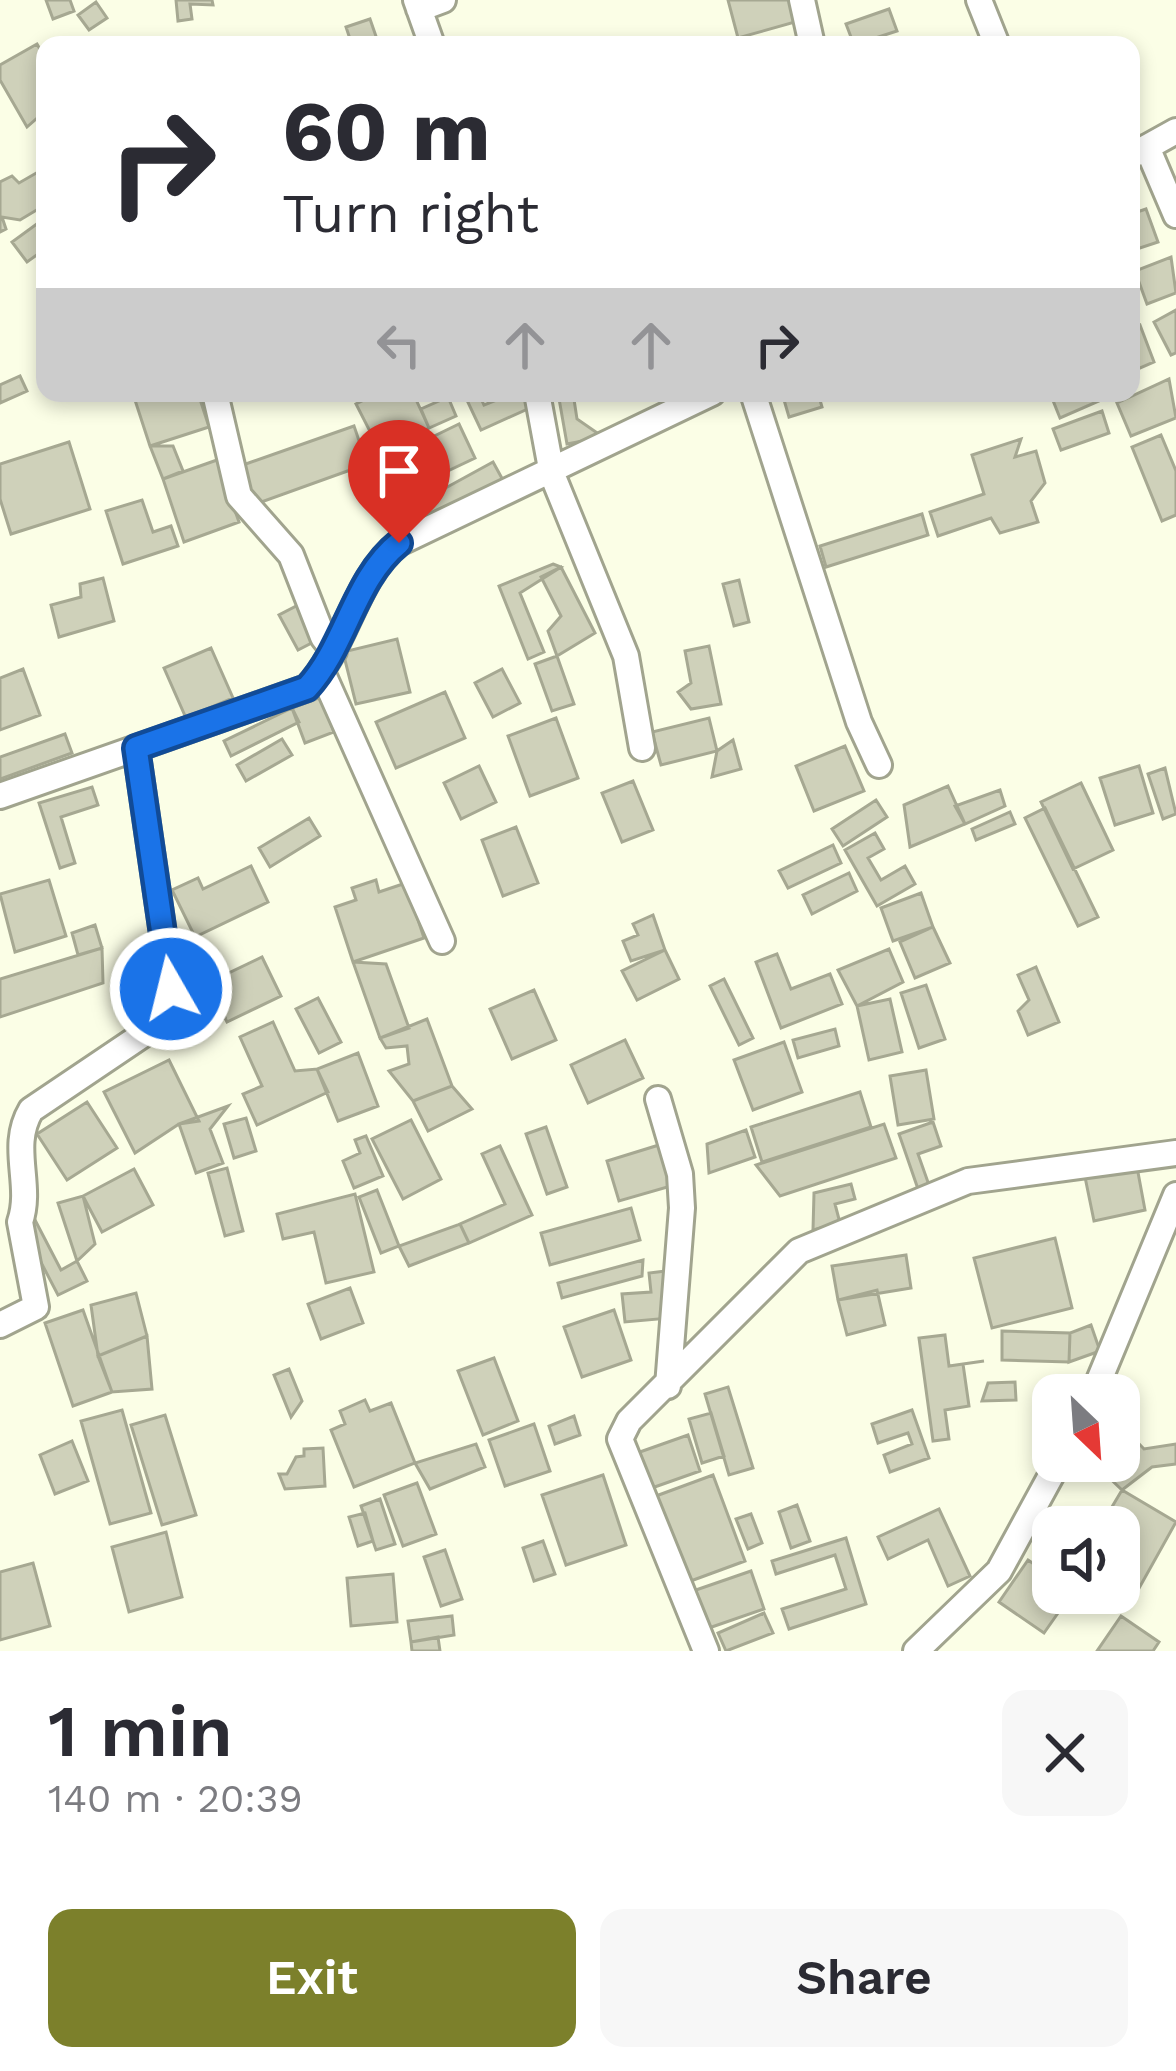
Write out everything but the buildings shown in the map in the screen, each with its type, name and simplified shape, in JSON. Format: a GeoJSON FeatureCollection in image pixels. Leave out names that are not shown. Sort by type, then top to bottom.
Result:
{"type":"FeatureCollection","features":[{"type":"Feature","properties":{"kind":"street"},"geometry":{"type":"LineString","coordinates":[[802,0],[810,36]]}},
{"type":"Feature","properties":{"kind":"street"},"geometry":{"type":"LineString","coordinates":[[979,0],[993,36]]}},
{"type":"Feature","properties":{"kind":"street"},"geometry":{"type":"LineString","coordinates":[[426,3],[431,36]]}},
{"type":"Feature","properties":{"kind":"street"},"geometry":{"type":"LineString","coordinates":[[1140,151],[1176,131]]}},
{"type":"Feature","properties":{"kind":"street"},"geometry":{"type":"LineString","coordinates":[[1140,154],[1176,215]]}},
{"type":"Feature","properties":{"kind":"street"},"geometry":{"type":"LineString","coordinates":[[217,402],[239,496],[291,555],[328,661],[442,941]]}},
{"type":"Feature","properties":{"kind":"street"},"geometry":{"type":"LineString","coordinates":[[539,402],[551,473],[626,656],[642,748]]}},
{"type":"Feature","properties":{"kind":"street"},"geometry":{"type":"LineString","coordinates":[[0,796],[307,688],[328,661],[381,557],[399,543],[694,402]]}},
{"type":"Feature","properties":{"kind":"street"},"geometry":{"type":"LineString","coordinates":[[756,402],[860,722],[879,765]]}},
{"type":"Feature","properties":{"kind":"street"},"geometry":{"type":"LineString","coordinates":[[0,1325],[36,1307],[20,1222],[24,1209],[18,1131],[31,1110],[166,1019],[171,989],[136,748]]}},
{"type":"Feature","properties":{"kind":"street"},"geometry":{"type":"LineString","coordinates":[[658,1099],[680,1174],[682,1208],[668,1386]]}},
{"type":"Feature","properties":{"kind":"street"},"geometry":{"type":"LineString","coordinates":[[706,1651],[620,1439],[629,1421],[799,1251],[968,1181],[1176,1154]]}},
{"type":"Feature","properties":{"kind":"street"},"geometry":{"type":"LineString","coordinates":[[1102,1374],[1176,1195]]}},
{"type":"Feature","properties":{"kind":"street"},"geometry":{"type":"LineString","coordinates":[[916,1651],[999,1570],[1047,1482]]}},
{"type":"Feature","properties":{"kind":"route"},"geometry":{"type":"LineString","coordinates":[[171,989],[136,748],[307,688],[334,651],[381,557],[399,543]]}}]}
